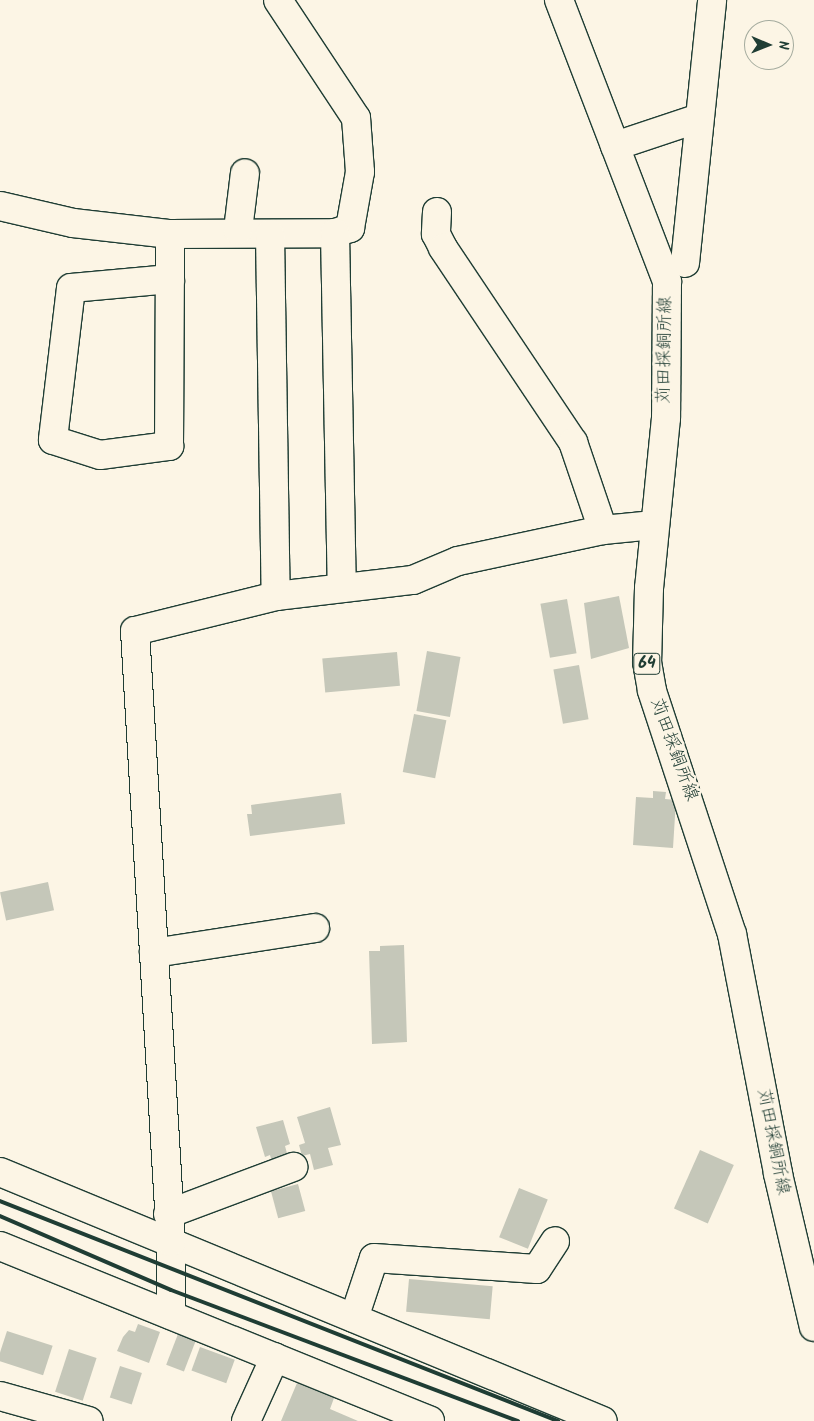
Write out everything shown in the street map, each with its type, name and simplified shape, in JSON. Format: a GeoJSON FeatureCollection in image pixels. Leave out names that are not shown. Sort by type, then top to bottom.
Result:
{"type":"FeatureCollection","features":[{"type":"Feature","properties":{"kind":"street"},"geometry":{"type":"LineString","coordinates":[[0,206],[73,223],[170,234],[238,230],[270,234],[335,233],[350,228],[357,196],[356,118],[278,0]]}},
{"type":"Feature","properties":{"kind":"street","name":"苅田採銅所線"},"geometry":{"type":"LineString","coordinates":[[559,0],[667,282],[666,418],[654,525],[647,662],[652,691],[732,934],[778,1174],[814,1327]]}},
{"type":"Feature","properties":{"kind":"street"},"geometry":{"type":"LineString","coordinates":[[685,262],[696,119],[712,0]]}},
{"type":"Feature","properties":{"kind":"street"},"geometry":{"type":"LineString","coordinates":[[615,146],[696,119]]}},
{"type":"Feature","properties":{"kind":"street"},"geometry":{"type":"LineString","coordinates":[[238,230],[245,173]]}},
{"type":"Feature","properties":{"kind":"street"},"geometry":{"type":"LineString","coordinates":[[438,212],[436,234],[443,248],[573,442],[603,530]]}},
{"type":"Feature","properties":{"kind":"street"},"geometry":{"type":"LineString","coordinates":[[335,233],[342,588]]}},
{"type":"Feature","properties":{"kind":"street"},"geometry":{"type":"LineString","coordinates":[[170,234],[170,279],[169,446],[100,455],[53,440],[71,288],[170,279]]}},
{"type":"Feature","properties":{"kind":"street"},"geometry":{"type":"LineString","coordinates":[[270,234],[276,596]]}},
{"type":"Feature","properties":{"kind":"street"},"geometry":{"type":"LineString","coordinates":[[171,1315],[171,1242],[136,631],[276,596],[413,580],[458,561],[603,530],[654,525]]}},
{"type":"Feature","properties":{"kind":"street"},"geometry":{"type":"LineString","coordinates":[[154,953],[316,928]]}},
{"type":"Feature","properties":{"kind":"street"},"geometry":{"type":"LineString","coordinates":[[168,1214],[293,1168]]}},
{"type":"Feature","properties":{"kind":"street"},"geometry":{"type":"LineString","coordinates":[[0,1172],[603,1421]]}},
{"type":"Feature","properties":{"kind":"street"},"geometry":{"type":"LineString","coordinates":[[354,1318],[374,1258],[537,1269],[555,1241]]}},
{"type":"Feature","properties":{"kind":"street"},"geometry":{"type":"LineString","coordinates":[[0,1246],[430,1421]]}},
{"type":"Feature","properties":{"kind":"street"},"geometry":{"type":"LineString","coordinates":[[246,1421],[275,1357]]}},
{"type":"Feature","properties":{"kind":"street"},"geometry":{"type":"LineString","coordinates":[[0,1396],[89,1421]]}},
{"type":"Feature","properties":{"kind":"building"},"geometry":{"type":"Polygon","coordinates":[[[619,596],[629,648],[591,659],[584,603],[619,596]]]}},
{"type":"Feature","properties":{"kind":"building"},"geometry":{"type":"Polygon","coordinates":[[[567,599],[577,653],[550,658],[540,604],[567,599]]]}},
{"type":"Feature","properties":{"kind":"building"},"geometry":{"type":"Polygon","coordinates":[[[427,651],[460,657],[450,717],[416,711],[427,651]]]}},
{"type":"Feature","properties":{"kind":"building"},"geometry":{"type":"Polygon","coordinates":[[[397,652],[400,686],[325,692],[322,659],[397,652]]]}},
{"type":"Feature","properties":{"kind":"building"},"geometry":{"type":"Polygon","coordinates":[[[579,665],[589,719],[563,724],[553,670],[579,665]]]}},
{"type":"Feature","properties":{"kind":"building"},"geometry":{"type":"Polygon","coordinates":[[[414,714],[446,720],[435,778],[403,772],[414,714]]]}},
{"type":"Feature","properties":{"kind":"building"},"geometry":{"type":"Polygon","coordinates":[[[653,791],[666,792],[665,799],[676,800],[673,848],[633,845],[636,797],[653,798],[653,791]]]}},
{"type":"Feature","properties":{"kind":"building"},"geometry":{"type":"Polygon","coordinates":[[[341,793],[345,824],[250,836],[247,814],[252,814],[251,805],[341,793]]]}},
{"type":"Feature","properties":{"kind":"building"},"geometry":{"type":"Polygon","coordinates":[[[48,882],[54,910],[6,921],[0,892],[48,882]]]}},
{"type":"Feature","properties":{"kind":"building"},"geometry":{"type":"Polygon","coordinates":[[[404,945],[407,1042],[372,1044],[369,951],[380,951],[380,946],[404,945]]]}},
{"type":"Feature","properties":{"kind":"building"},"geometry":{"type":"Polygon","coordinates":[[[330,1107],[341,1145],[328,1148],[333,1165],[314,1170],[310,1154],[302,1156],[299,1145],[305,1143],[297,1117],[330,1107]]]}},
{"type":"Feature","properties":{"kind":"building"},"geometry":{"type":"Polygon","coordinates":[[[283,1120],[290,1144],[285,1146],[288,1157],[272,1162],[270,1155],[265,1157],[256,1127],[283,1120]]]}},
{"type":"Feature","properties":{"kind":"building"},"geometry":{"type":"Polygon","coordinates":[[[700,1150],[734,1165],[708,1224],[674,1208],[700,1150]]]}},
{"type":"Feature","properties":{"kind":"building"},"geometry":{"type":"Polygon","coordinates":[[[298,1184],[305,1211],[278,1218],[271,1191],[298,1184]]]}},
{"type":"Feature","properties":{"kind":"building"},"geometry":{"type":"Polygon","coordinates":[[[519,1188],[548,1200],[528,1249],[499,1237],[519,1188]]]}},
{"type":"Feature","properties":{"kind":"building"},"geometry":{"type":"Polygon","coordinates":[[[409,1279],[493,1286],[490,1319],[406,1312],[409,1279]]]}},
{"type":"Feature","properties":{"kind":"building"},"geometry":{"type":"Polygon","coordinates":[[[138,1324],[160,1332],[149,1363],[117,1351],[123,1337],[129,1330],[135,1332],[138,1324]]]}},
{"type":"Feature","properties":{"kind":"building"},"geometry":{"type":"Polygon","coordinates":[[[7,1331],[53,1346],[43,1375],[0,1361],[0,1353],[7,1331]]]}},
{"type":"Feature","properties":{"kind":"building"},"geometry":{"type":"Polygon","coordinates":[[[178,1334],[196,1341],[184,1372],[166,1365],[178,1334]]]}},
{"type":"Feature","properties":{"kind":"building"},"geometry":{"type":"Polygon","coordinates":[[[200,1347],[235,1360],[226,1383],[191,1370],[200,1347]]]}},
{"type":"Feature","properties":{"kind":"building"},"geometry":{"type":"Polygon","coordinates":[[[69,1349],[97,1358],[83,1401],[55,1392],[69,1349]]]}},
{"type":"Feature","properties":{"kind":"building"},"geometry":{"type":"Polygon","coordinates":[[[120,1366],[142,1373],[132,1404],[110,1397],[120,1366]]]}},
{"type":"Feature","properties":{"kind":"building"},"geometry":{"type":"Polygon","coordinates":[[[297,1383],[334,1398],[330,1409],[358,1421],[281,1421],[297,1383]]]}},
{"type":"Feature","properties":{"kind":"railway"},"geometry":{"type":"LineString","coordinates":[[0,1201],[558,1421]]}},
{"type":"Feature","properties":{"kind":"railway"},"geometry":{"type":"LineString","coordinates":[[0,1216],[171,1290],[518,1421]]}}]}
